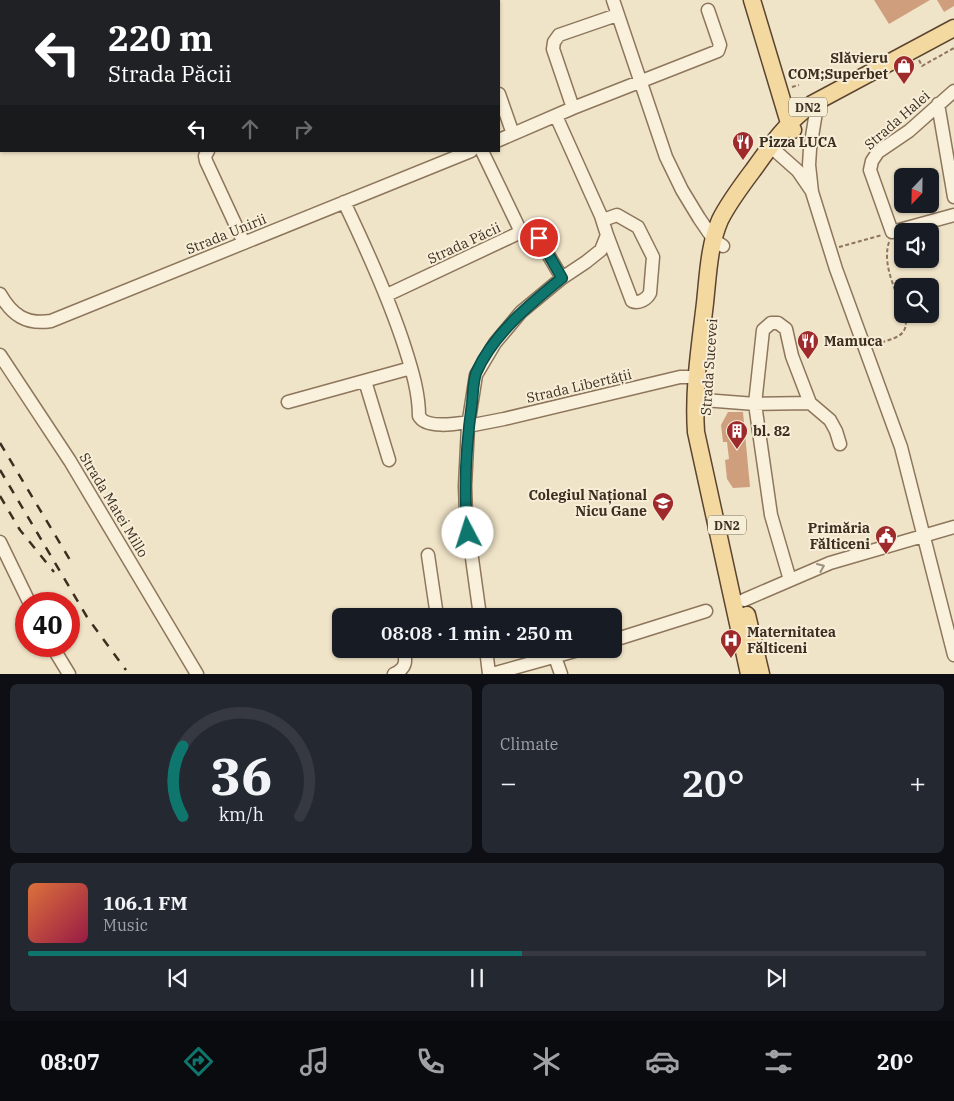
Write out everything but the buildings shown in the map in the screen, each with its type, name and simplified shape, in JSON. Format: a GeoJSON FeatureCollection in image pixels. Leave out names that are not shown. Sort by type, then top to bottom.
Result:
{"type":"FeatureCollection","features":[{"type":"Feature","properties":{"kind":"main road"},"geometry":{"type":"LineString","coordinates":[[752,0],[792,126]]}},
{"type":"Feature","properties":{"kind":"main road","name":"DN2"},"geometry":{"type":"LineString","coordinates":[[718,243],[721,219],[734,198],[792,126],[802,121],[814,108],[954,28]]}},
{"type":"Feature","properties":{"kind":"main road","name":"DN2"},"geometry":{"type":"LineString","coordinates":[[814,108],[954,37]]}},
{"type":"Feature","properties":{"kind":"main road","name":"Strada Sucevei"},"geometry":{"type":"LineString","coordinates":[[718,243],[696,377],[696,432],[751,654],[762,674]]}},
{"type":"Feature","properties":{"kind":"main road","name":"Strada Sucevei"},"geometry":{"type":"LineString","coordinates":[[718,243],[716,287],[704,400],[706,430],[744,600],[751,654],[749,674]]}},
{"type":"Feature","properties":{"kind":"street"},"geometry":{"type":"LineString","coordinates":[[573,108],[553,50],[554,42],[559,35],[616,4],[666,157],[690,204],[718,243]]}},
{"type":"Feature","properties":{"kind":"street"},"geometry":{"type":"LineString","coordinates":[[500,140],[573,108],[719,50],[720,45],[708,10]]}},
{"type":"Feature","properties":{"kind":"street","name":"Strada Halei"},"geometry":{"type":"LineString","coordinates":[[892,232],[871,176],[872,161],[878,152],[909,131],[954,91]]}},
{"type":"Feature","properties":{"kind":"street"},"geometry":{"type":"LineString","coordinates":[[500,97],[513,134]]}},
{"type":"Feature","properties":{"kind":"street"},"geometry":{"type":"LineString","coordinates":[[938,104],[954,197]]}},
{"type":"Feature","properties":{"kind":"street"},"geometry":{"type":"LineString","coordinates":[[814,108],[810,157],[812,192],[830,250],[901,446],[954,655]]}},
{"type":"Feature","properties":{"kind":"street"},"geometry":{"type":"LineString","coordinates":[[556,116],[603,220],[632,301],[638,302],[648,298],[653,257],[638,227],[617,215],[603,220]]}},
{"type":"Feature","properties":{"kind":"street"},"geometry":{"type":"LineString","coordinates":[[774,149],[798,171],[812,192]]}},
{"type":"Feature","properties":{"kind":"street","name":"Strada Unirii"},"geometry":{"type":"LineString","coordinates":[[0,294],[15,314],[26,320],[39,323],[51,322],[469,152]]}},
{"type":"Feature","properties":{"kind":"street"},"geometry":{"type":"LineString","coordinates":[[482,152],[521,232]]}},
{"type":"Feature","properties":{"kind":"street"},"geometry":{"type":"LineString","coordinates":[[205,153],[206,161],[244,243]]}},
{"type":"Feature","properties":{"kind":"street"},"geometry":{"type":"LineString","coordinates":[[344,202],[387,295],[411,368],[421,420],[434,424],[469,424]]}},
{"type":"Feature","properties":{"kind":"street"},"geometry":{"type":"LineString","coordinates":[[892,232],[954,215]]}},
{"type":"Feature","properties":{"kind":"street","name":"Strada Păcii"},"geometry":{"type":"LineString","coordinates":[[387,295],[521,232],[530,232],[539,238],[562,278]]}},
{"type":"Feature","properties":{"kind":"street"},"geometry":{"type":"LineString","coordinates":[[479,608],[466,515],[465,486],[469,424],[476,375],[485,358],[521,312],[562,278],[601,250],[607,235]]}},
{"type":"Feature","properties":{"kind":"street"},"geometry":{"type":"LineString","coordinates":[[790,580],[771,515],[755,404],[764,330],[768,325],[774,323],[781,324],[786,329],[792,356],[810,403],[830,420],[840,444]]}},
{"type":"Feature","properties":{"kind":"street","name":"Strada Matei Millo"},"geometry":{"type":"LineString","coordinates":[[0,355],[70,461],[197,674]]}},
{"type":"Feature","properties":{"kind":"street"},"geometry":{"type":"LineString","coordinates":[[288,402],[411,368]]}},
{"type":"Feature","properties":{"kind":"street","name":"Strada Libertății"},"geometry":{"type":"LineString","coordinates":[[469,424],[504,419],[680,378],[696,377]]}},
{"type":"Feature","properties":{"kind":"street"},"geometry":{"type":"LineString","coordinates":[[365,381],[390,460]]}},
{"type":"Feature","properties":{"kind":"street"},"geometry":{"type":"LineString","coordinates":[[704,400],[755,404],[810,403]]}},
{"type":"Feature","properties":{"kind":"street"},"geometry":{"type":"LineString","coordinates":[[744,600],[830,563],[954,527]]}},
{"type":"Feature","properties":{"kind":"street"},"geometry":{"type":"LineString","coordinates":[[0,542],[24,592]]}},
{"type":"Feature","properties":{"kind":"street"},"geometry":{"type":"LineString","coordinates":[[428,554],[436,608]]}},
{"type":"Feature","properties":{"kind":"street"},"geometry":{"type":"LineString","coordinates":[[622,637],[706,611]]}},
{"type":"Feature","properties":{"kind":"street"},"geometry":{"type":"LineString","coordinates":[[59,657],[69,674]]}},
{"type":"Feature","properties":{"kind":"street"},"geometry":{"type":"LineString","coordinates":[[394,674],[404,667],[405,658]]}},
{"type":"Feature","properties":{"kind":"street"},"geometry":{"type":"LineString","coordinates":[[488,658],[491,674],[551,658]]}},
{"type":"Feature","properties":{"kind":"street"},"geometry":{"type":"LineString","coordinates":[[555,658],[561,674]]}},
{"type":"Feature","properties":{"kind":"path"},"geometry":{"type":"LineString","coordinates":[[830,250],[892,232]]}},
{"type":"Feature","properties":{"kind":"path"},"geometry":{"type":"LineString","coordinates":[[892,232],[886,252],[887,264],[894,285]]}},
{"type":"Feature","properties":{"kind":"path"},"geometry":{"type":"LineString","coordinates":[[865,348],[900,335],[905,331],[908,323]]}},
{"type":"Feature","properties":{"kind":"railway"},"geometry":{"type":"LineString","coordinates":[[0,443],[73,565]]}},
{"type":"Feature","properties":{"kind":"railway"},"geometry":{"type":"LineString","coordinates":[[0,470],[87,617],[126,670]]}},
{"type":"Feature","properties":{"kind":"railway"},"geometry":{"type":"LineString","coordinates":[[0,496],[20,530],[54,572]]}},
{"type":"Feature","properties":{"kind":"place","name":"Slăvieru COM;Superbet"},"geometry":{"type":"Point","coordinates":[904,85]}},
{"type":"Feature","properties":{"kind":"place","name":"Pizza LUCA"},"geometry":{"type":"Point","coordinates":[743,161]}},
{"type":"Feature","properties":{"kind":"place","name":"Mamuca"},"geometry":{"type":"Point","coordinates":[808,360]}},
{"type":"Feature","properties":{"kind":"place","name":"bl. 82"},"geometry":{"type":"Point","coordinates":[737,450]}},
{"type":"Feature","properties":{"kind":"place","name":"Colegiul Național Nicu Gane"},"geometry":{"type":"Point","coordinates":[663,522]}},
{"type":"Feature","properties":{"kind":"place","name":"Primăria Fălticeni"},"geometry":{"type":"Point","coordinates":[886,555]}},
{"type":"Feature","properties":{"kind":"place","name":"Maternitatea Fălticeni"},"geometry":{"type":"Point","coordinates":[731,659]}},
{"type":"Feature","properties":{"kind":"route"},"geometry":{"type":"LineString","coordinates":[[468,533],[465,486],[468,426],[476,375],[495,343],[521,312],[562,278],[539,238]]}}]}
